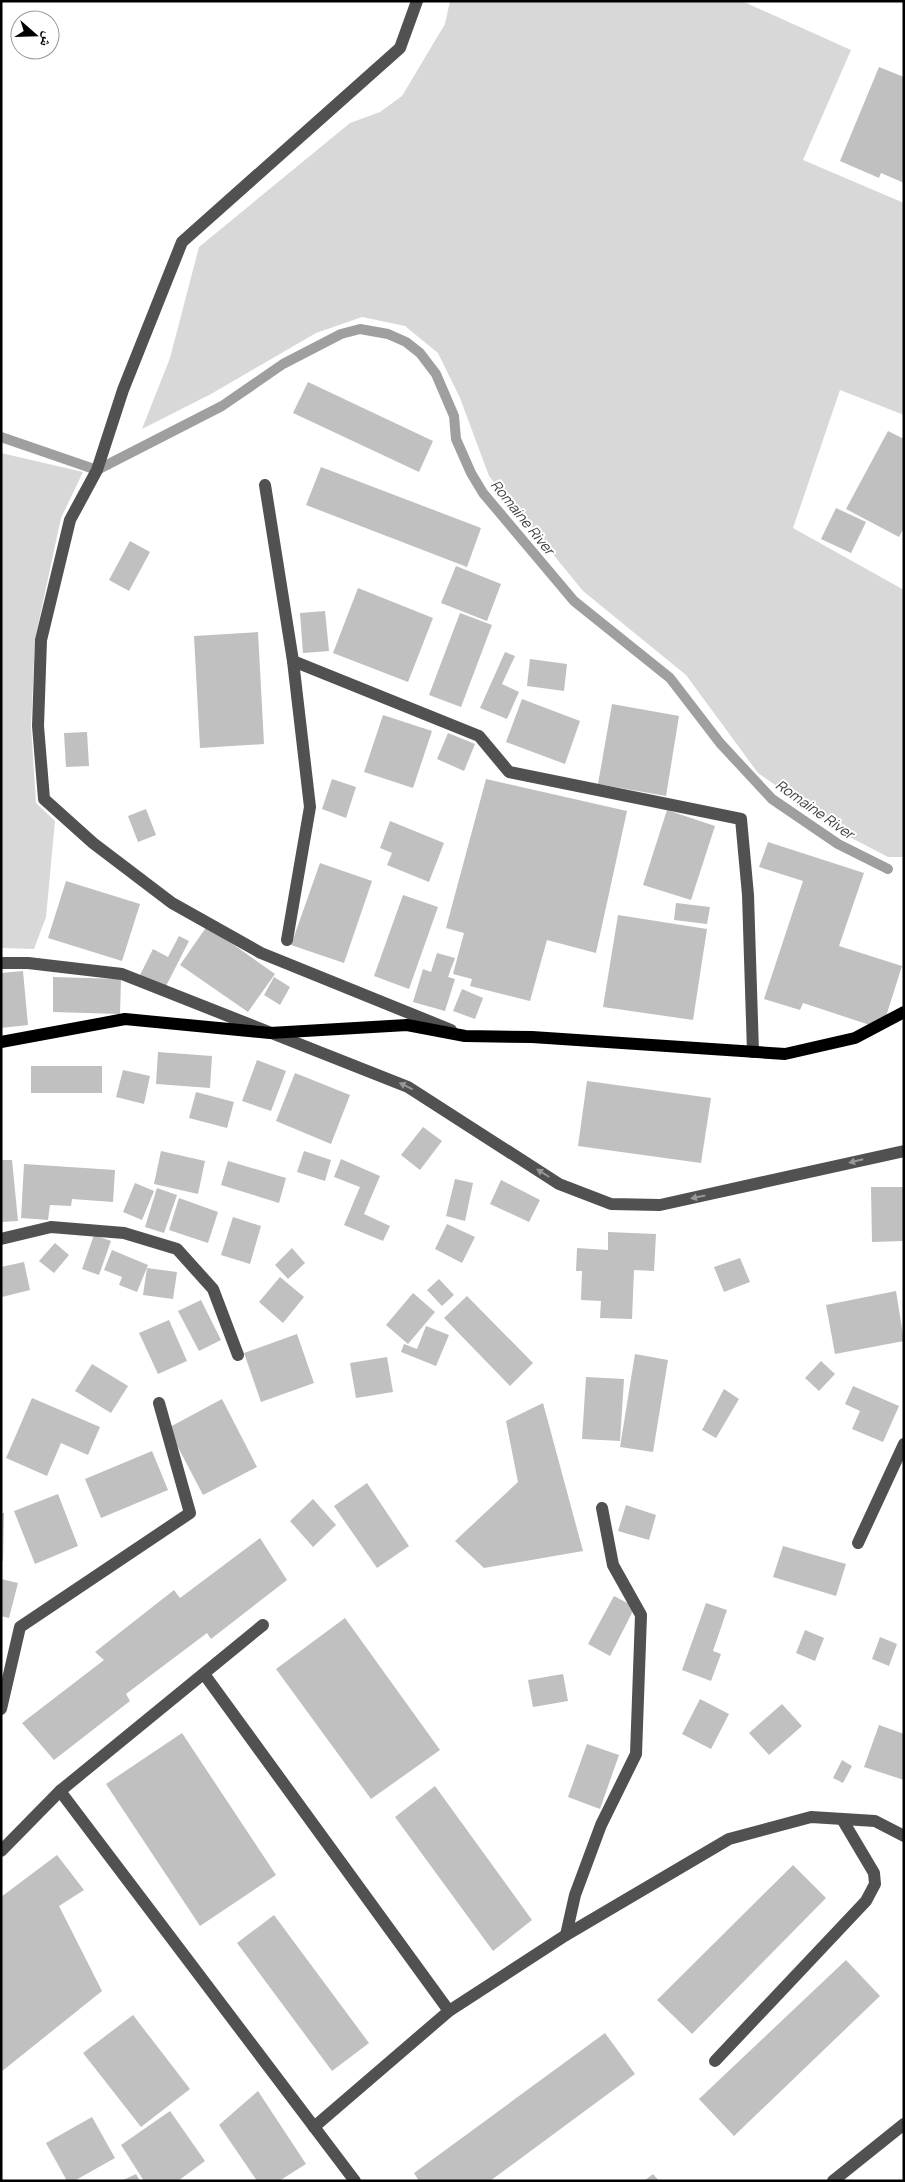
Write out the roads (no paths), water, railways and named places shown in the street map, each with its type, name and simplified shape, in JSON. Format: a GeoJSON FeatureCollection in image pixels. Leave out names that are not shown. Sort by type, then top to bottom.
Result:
{"type":"FeatureCollection","features":[{"type":"Feature","properties":{"kind":"main road"},"geometry":{"type":"LineString","coordinates":[[1,1042],[125,1019],[270,1033],[407,1024],[465,1036],[532,1037],[785,1054],[855,1038],[904,1012]]}},
{"type":"Feature","properties":{"kind":"street"},"geometry":{"type":"LineString","coordinates":[[417,1],[400,48],[182,242],[124,390],[97,470],[70,520],[40,640],[38,726],[44,799],[93,843],[172,903],[261,953],[465,1036]]}},
{"type":"Feature","properties":{"kind":"street"},"geometry":{"type":"LineString","coordinates":[[266,485],[293,661],[310,807],[287,940]]}},
{"type":"Feature","properties":{"kind":"street"},"geometry":{"type":"LineString","coordinates":[[293,661],[479,736],[509,772],[741,819],[748,895],[753,1052]]}},
{"type":"Feature","properties":{"kind":"street"},"geometry":{"type":"LineString","coordinates":[[1,963],[28,963],[122,974],[408,1087],[559,1184],[611,1204],[660,1205],[904,1151]]}},
{"type":"Feature","properties":{"kind":"street"},"geometry":{"type":"LineString","coordinates":[[1,1239],[51,1227],[124,1233],[177,1249],[213,1290],[238,1355]]}},
{"type":"Feature","properties":{"kind":"street"},"geometry":{"type":"LineString","coordinates":[[1,1709],[20,1627],[190,1513],[159,1403]]}},
{"type":"Feature","properties":{"kind":"street"},"geometry":{"type":"LineString","coordinates":[[858,1543],[904,1444]]}},
{"type":"Feature","properties":{"kind":"street"},"geometry":{"type":"LineString","coordinates":[[566,1935],[575,1894],[601,1825],[636,1754],[641,1615],[613,1566],[602,1508]]}},
{"type":"Feature","properties":{"kind":"street"},"geometry":{"type":"LineString","coordinates":[[1,1851],[60,1790],[263,1625]]}},
{"type":"Feature","properties":{"kind":"street"},"geometry":{"type":"LineString","coordinates":[[204,1674],[449,2012]]}},
{"type":"Feature","properties":{"kind":"street"},"geometry":{"type":"LineString","coordinates":[[60,1790],[354,2181]]}},
{"type":"Feature","properties":{"kind":"street"},"geometry":{"type":"LineString","coordinates":[[314,2127],[449,2012],[566,1935],[729,1839],[811,1817],[875,1821],[904,1836]]}},
{"type":"Feature","properties":{"kind":"street"},"geometry":{"type":"LineString","coordinates":[[715,2061],[866,1901],[875,1884],[874,1873],[842,1819]]}},
{"type":"Feature","properties":{"kind":"street"},"geometry":{"type":"LineString","coordinates":[[833,2181],[904,2124]]}},
{"type":"Feature","properties":{"kind":"waterway","name":"Romaine River"},"geometry":{"type":"LineString","coordinates":[[1,437],[97,470],[222,406],[283,364],[341,334],[360,329],[388,334],[406,342],[420,353],[436,374],[454,416],[456,439],[471,473],[483,493],[574,601],[670,678],[720,743],[772,799],[838,844],[888,869]]}}]}
